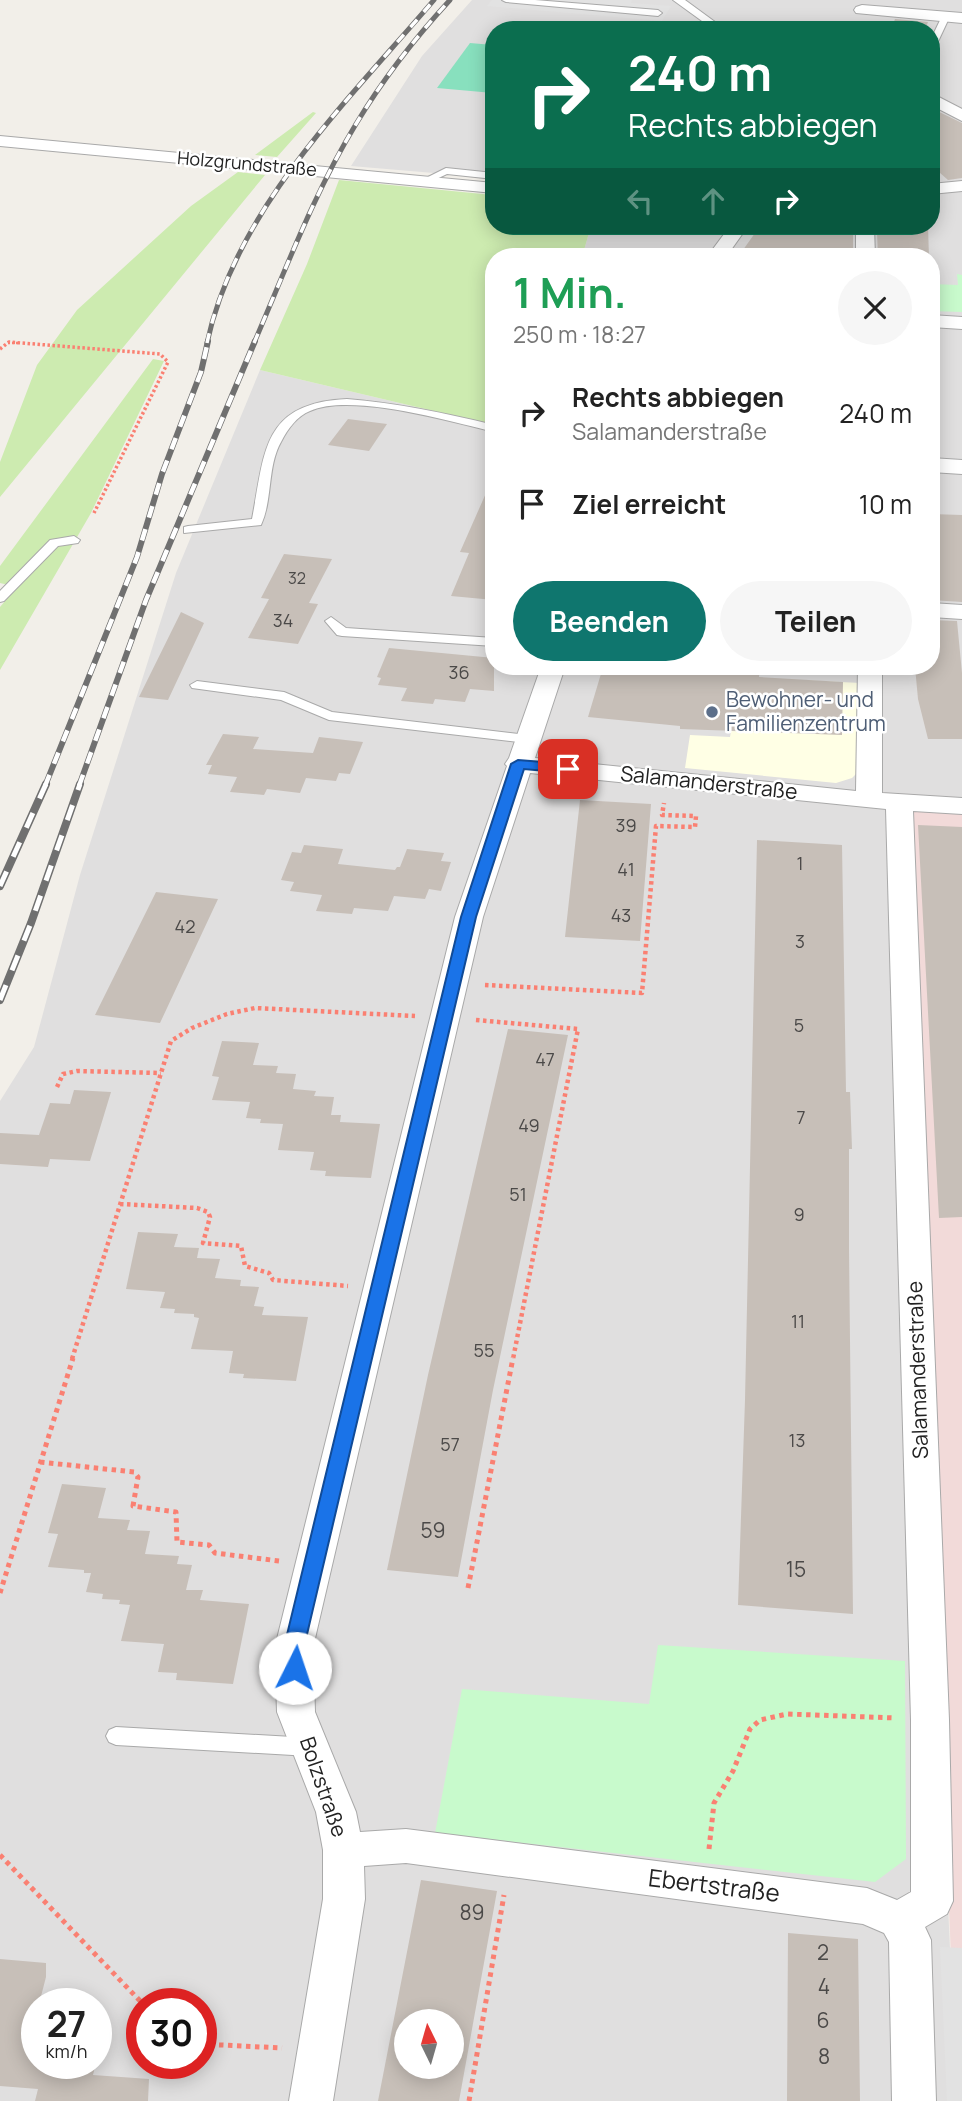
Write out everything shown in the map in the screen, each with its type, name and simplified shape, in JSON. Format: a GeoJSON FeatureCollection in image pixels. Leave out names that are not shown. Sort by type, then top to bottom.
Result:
{"type":"FeatureCollection","features":[{"type":"Feature","properties":{"kind":"street"},"geometry":{"type":"LineString","coordinates":[[864,5],[954,17]]}},
{"type":"Feature","properties":{"kind":"street"},"geometry":{"type":"LineString","coordinates":[[940,95],[952,93]]}},
{"type":"Feature","properties":{"kind":"street"},"geometry":{"type":"LineString","coordinates":[[940,103],[962,116]]}},
{"type":"Feature","properties":{"kind":"street","name":"Holzgrundstraße"},"geometry":{"type":"LineString","coordinates":[[0,141],[485,187]]}},
{"type":"Feature","properties":{"kind":"street"},"geometry":{"type":"LineString","coordinates":[[940,188],[962,186]]}},
{"type":"Feature","properties":{"kind":"street"},"geometry":{"type":"LineString","coordinates":[[940,322],[962,323]]}},
{"type":"Feature","properties":{"kind":"street"},"geometry":{"type":"LineString","coordinates":[[940,466],[962,467]]}},
{"type":"Feature","properties":{"kind":"street"},"geometry":{"type":"LineString","coordinates":[[940,611],[962,612]]}},
{"type":"Feature","properties":{"kind":"street","name":"Bolzstraße"},"geometry":{"type":"LineString","coordinates":[[310,2101],[344,1899],[344,1850],[335,1812],[296,1712],[294,1647],[469,917],[550,675]]}},
{"type":"Feature","properties":{"kind":"street"},"geometry":{"type":"LineString","coordinates":[[871,675],[884,801]]}},
{"type":"Feature","properties":{"kind":"street","name":"Salamanderstraße"},"geometry":{"type":"LineString","coordinates":[[523,752],[884,801],[962,806]]}},
{"type":"Feature","properties":{"kind":"street","name":"Salamanderstraße"},"geometry":{"type":"LineString","coordinates":[[884,801],[930,1720],[932,1901],[900,1920]]}},
{"type":"Feature","properties":{"kind":"street","name":"Ebertstraße"},"geometry":{"type":"LineString","coordinates":[[344,1850],[406,1846],[510,1859],[867,1906],[900,1920]]}},
{"type":"Feature","properties":{"kind":"street"},"geometry":{"type":"LineString","coordinates":[[900,1920],[910,1940],[914,2101]]}},
{"type":"Feature","properties":{"kind":"lane"},"geometry":{"type":"LineString","coordinates":[[506,0],[589,4],[658,13]]}},
{"type":"Feature","properties":{"kind":"lane"},"geometry":{"type":"LineString","coordinates":[[685,0],[697,16],[706,21]]}},
{"type":"Feature","properties":{"kind":"lane"},"geometry":{"type":"LineString","coordinates":[[739,0],[755,0]]}},
{"type":"Feature","properties":{"kind":"lane"},"geometry":{"type":"LineString","coordinates":[[940,36],[954,17]]}},
{"type":"Feature","properties":{"kind":"lane"},"geometry":{"type":"LineString","coordinates":[[425,181],[446,171],[485,175]]}},
{"type":"Feature","properties":{"kind":"lane"},"geometry":{"type":"LineString","coordinates":[[188,530],[257,522],[272,445],[294,418],[307,408],[334,404],[364,404],[455,418],[485,426]]}},
{"type":"Feature","properties":{"kind":"lane"},"geometry":{"type":"LineString","coordinates":[[0,598],[54,543],[74,540]]}},
{"type":"Feature","properties":{"kind":"lane"},"geometry":{"type":"LineString","coordinates":[[331,621],[342,632],[485,641]]}},
{"type":"Feature","properties":{"kind":"lane"},"geometry":{"type":"LineString","coordinates":[[197,685],[284,696],[329,716],[523,752]]}},
{"type":"Feature","properties":{"kind":"lane"},"geometry":{"type":"LineString","coordinates":[[116,1736],[310,1747]]}},
{"type":"Feature","properties":{"kind":"path"},"geometry":{"type":"LineString","coordinates":[[0,349],[9,342],[152,353],[160,354],[168,362],[94,513]]}},
{"type":"Feature","properties":{"kind":"path"},"geometry":{"type":"LineString","coordinates":[[452,983],[642,993],[656,826],[695,827],[696,816],[662,815]]}},
{"type":"Feature","properties":{"kind":"path"},"geometry":{"type":"LineString","coordinates":[[0,1593],[171,1041],[192,1028],[227,1014],[255,1008],[444,1017],[578,1028],[468,1588]]}},
{"type":"Feature","properties":{"kind":"path"},"geometry":{"type":"LineString","coordinates":[[57,1087],[62,1074],[77,1071],[161,1073]]}},
{"type":"Feature","properties":{"kind":"path"},"geometry":{"type":"LineString","coordinates":[[120,1204],[197,1208],[208,1212],[210,1217],[203,1243],[241,1246],[245,1266],[269,1273],[273,1280],[380,1289]]}},
{"type":"Feature","properties":{"kind":"path"},"geometry":{"type":"LineString","coordinates":[[40,1462],[134,1472],[138,1477],[133,1506],[176,1512],[177,1542],[209,1545],[215,1553],[314,1566]]}},
{"type":"Feature","properties":{"kind":"path"},"geometry":{"type":"LineString","coordinates":[[706,1885],[714,1803],[733,1771],[750,1728],[760,1720],[787,1714],[930,1720]]}},
{"type":"Feature","properties":{"kind":"path"},"geometry":{"type":"LineString","coordinates":[[0,1855],[128,1988]]}},
{"type":"Feature","properties":{"kind":"path"},"geometry":{"type":"LineString","coordinates":[[469,2101],[510,1859]]}},
{"type":"Feature","properties":{"kind":"path"},"geometry":{"type":"LineString","coordinates":[[217,2045],[318,2050]]}},
{"type":"Feature","properties":{"kind":"shaded area"},"geometry":{"type":"Polygon","coordinates":[[[472,0],[962,0],[962,802],[939,1710],[957,2101],[0,2101],[0,1101],[34,1047],[80,875],[176,573],[260,370],[485,423],[485,675],[940,675],[940,248],[585,248],[588,235],[940,235],[940,21],[485,21],[485,177],[351,166],[422,56],[472,0]]]}},
{"type":"Feature","properties":{"kind":"shaded area"},"geometry":{"type":"Polygon","coordinates":[[[492,0],[632,0],[631,3],[671,6],[662,21],[487,6],[492,0]]]}},
{"type":"Feature","properties":{"kind":"shaded area"},"geometry":{"type":"Polygon","coordinates":[[[759,678],[861,683],[859,771],[852,778],[836,783],[685,768],[690,735],[730,737],[731,731],[758,732],[759,678]]]}},
{"type":"Feature","properties":{"kind":"shaded area"},"geometry":{"type":"Polygon","coordinates":[[[903,797],[962,802],[962,2101],[957,2101],[903,797]]]}},
{"type":"Feature","properties":{"kind":"shaded area"},"geometry":{"type":"Polygon","coordinates":[[[940,1947],[962,1948],[962,2101],[947,2101],[940,1947]]]}},
{"type":"Feature","properties":{"kind":"green space"},"geometry":{"type":"Polygon","coordinates":[[[470,43],[485,44],[485,92],[437,88],[470,43]]]}},
{"type":"Feature","properties":{"kind":"green space"},"geometry":{"type":"Polygon","coordinates":[[[313,112],[316,113],[277,157],[255,155],[313,112]]]}},
{"type":"Feature","properties":{"kind":"green space"},"geometry":{"type":"Polygon","coordinates":[[[238,172],[265,175],[0,497],[0,462],[37,365],[77,310],[191,206],[238,172]]]}},
{"type":"Feature","properties":{"kind":"green space"},"geometry":{"type":"Polygon","coordinates":[[[339,180],[485,194],[485,235],[588,235],[585,248],[485,248],[485,423],[260,370],[307,264],[339,180]]]}},
{"type":"Feature","properties":{"kind":"green space"},"geometry":{"type":"Polygon","coordinates":[[[957,274],[962,275],[962,312],[940,311],[940,284],[958,285],[957,274]]]}},
{"type":"Feature","properties":{"kind":"green space"},"geometry":{"type":"Polygon","coordinates":[[[153,359],[164,361],[91,513],[0,670],[0,607],[17,587],[0,583],[0,566],[153,359]]]}},
{"type":"Feature","properties":{"kind":"green space"},"geometry":{"type":"Polygon","coordinates":[[[658,1645],[905,1661],[906,1859],[875,1882],[435,1833],[462,1689],[649,1704],[658,1645]]]}},
{"type":"Feature","properties":{"kind":"building"},"geometry":{"type":"Polygon","coordinates":[[[940,112],[962,123],[962,178],[948,180],[940,173],[940,112]]]}},
{"type":"Feature","properties":{"kind":"building"},"geometry":{"type":"Polygon","coordinates":[[[754,235],[853,235],[853,248],[744,248],[754,235]]]}},
{"type":"Feature","properties":{"kind":"building"},"geometry":{"type":"Polygon","coordinates":[[[877,235],[928,235],[929,248],[878,248],[877,235]]]}},
{"type":"Feature","properties":{"kind":"building"},"geometry":{"type":"Polygon","coordinates":[[[348,419],[387,424],[369,451],[328,445],[348,419]]]}},
{"type":"Feature","properties":{"kind":"building"},"geometry":{"type":"Polygon","coordinates":[[[485,495],[485,599],[451,596],[469,553],[460,552],[485,495]]]}},
{"type":"Feature","properties":{"kind":"building"},"geometry":{"type":"Polygon","coordinates":[[[940,514],[962,515],[962,602],[940,601],[940,514]]]}},
{"type":"Feature","properties":{"kind":"building"},"geometry":{"type":"Polygon","coordinates":[[[284,554],[332,559],[309,603],[318,604],[298,644],[248,638],[269,599],[261,598],[284,554]]]}},
{"type":"Feature","properties":{"kind":"building"},"geometry":{"type":"Polygon","coordinates":[[[181,612],[204,623],[168,700],[139,697],[181,612]]]}},
{"type":"Feature","properties":{"kind":"building"},"geometry":{"type":"Polygon","coordinates":[[[940,620],[957,621],[962,673],[962,739],[928,739],[918,699],[916,675],[940,675],[940,620]]]}},
{"type":"Feature","properties":{"kind":"building"},"geometry":{"type":"Polygon","coordinates":[[[389,648],[485,657],[485,675],[494,675],[494,691],[470,689],[465,702],[435,699],[433,704],[401,701],[407,688],[378,685],[381,678],[377,677],[389,648]]]}},
{"type":"Feature","properties":{"kind":"building"},"geometry":{"type":"Polygon","coordinates":[[[601,675],[759,675],[843,682],[842,735],[680,729],[680,726],[588,717],[601,675]]]}},
{"type":"Feature","properties":{"kind":"building"},"geometry":{"type":"Polygon","coordinates":[[[223,734],[259,737],[253,749],[313,753],[319,737],[363,742],[350,774],[339,773],[336,781],[306,778],[300,793],[267,789],[264,795],[230,792],[237,777],[208,774],[212,765],[206,765],[223,734]]]}},
{"type":"Feature","properties":{"kind":"building"},"geometry":{"type":"Polygon","coordinates":[[[580,800],[651,804],[640,941],[565,937],[580,800]]]}},
{"type":"Feature","properties":{"kind":"building"},"geometry":{"type":"Polygon","coordinates":[[[918,825],[962,827],[962,1217],[939,1218],[918,825]]]}},
{"type":"Feature","properties":{"kind":"building"},"geometry":{"type":"Polygon","coordinates":[[[757,840],[842,845],[846,1092],[850,1092],[852,1149],[849,1149],[849,1249],[853,1614],[738,1605],[757,840]]]}},
{"type":"Feature","properties":{"kind":"building"},"geometry":{"type":"Polygon","coordinates":[[[304,845],[343,849],[338,864],[395,870],[400,867],[407,849],[444,853],[441,861],[451,862],[441,891],[429,889],[425,899],[394,896],[388,911],[354,908],[352,914],[316,911],[322,895],[290,891],[294,882],[281,880],[292,852],[301,853],[304,845]]]}},
{"type":"Feature","properties":{"kind":"building"},"geometry":{"type":"Polygon","coordinates":[[[156,892],[218,899],[160,1023],[95,1015],[156,892]]]}},
{"type":"Feature","properties":{"kind":"building"},"geometry":{"type":"Polygon","coordinates":[[[508,1029],[568,1035],[493,1390],[458,1577],[387,1570],[428,1375],[508,1029]]]}},
{"type":"Feature","properties":{"kind":"building"},"geometry":{"type":"Polygon","coordinates":[[[222,1041],[259,1043],[253,1065],[278,1066],[276,1073],[296,1074],[293,1089],[316,1091],[314,1096],[334,1097],[331,1115],[341,1115],[340,1122],[380,1124],[371,1178],[325,1176],[326,1171],[310,1170],[314,1152],[278,1150],[283,1124],[260,1123],[261,1119],[246,1118],[250,1102],[212,1100],[219,1077],[212,1076],[222,1041]]]}},
{"type":"Feature","properties":{"kind":"building"},"geometry":{"type":"Polygon","coordinates":[[[74,1090],[111,1092],[90,1161],[50,1159],[48,1167],[0,1164],[0,1133],[39,1135],[50,1103],[70,1104],[74,1090]]]}},
{"type":"Feature","properties":{"kind":"building"},"geometry":{"type":"Polygon","coordinates":[[[138,1232],[178,1234],[174,1247],[199,1248],[197,1258],[220,1259],[215,1278],[241,1280],[240,1286],[259,1287],[254,1306],[264,1307],[262,1315],[308,1317],[296,1381],[243,1378],[244,1374],[229,1373],[233,1351],[191,1349],[199,1318],[194,1317],[194,1314],[174,1313],[175,1309],[160,1308],[165,1292],[126,1289],[138,1232]]]}},
{"type":"Feature","properties":{"kind":"building"},"geometry":{"type":"Polygon","coordinates":[[[62,1484],[106,1488],[98,1518],[130,1520],[127,1530],[150,1531],[145,1554],[179,1556],[177,1564],[192,1565],[186,1590],[203,1590],[200,1600],[249,1604],[233,1684],[176,1680],[177,1673],[158,1672],[164,1644],[121,1641],[130,1605],[119,1604],[120,1600],[102,1599],[103,1594],[86,1592],[91,1573],[48,1567],[58,1534],[48,1533],[62,1484]]]}},
{"type":"Feature","properties":{"kind":"building"},"geometry":{"type":"Polygon","coordinates":[[[421,1880],[497,1891],[464,2073],[464,2009],[396,2009],[421,1880]]]}},
{"type":"Feature","properties":{"kind":"building"},"geometry":{"type":"Polygon","coordinates":[[[788,1933],[858,1939],[860,2101],[787,2101],[788,1933]]]}},
{"type":"Feature","properties":{"kind":"building"},"geometry":{"type":"Polygon","coordinates":[[[0,1959],[46,1963],[43,1988],[21,1988],[21,2079],[112,2079],[112,2076],[149,2079],[148,2101],[35,2101],[38,2089],[0,2086],[0,1959]]]}},
{"type":"Feature","properties":{"kind":"building"},"geometry":{"type":"Polygon","coordinates":[[[394,2019],[394,2079],[463,2079],[459,2101],[378,2101],[394,2019]]]}},
{"type":"Feature","properties":{"kind":"railway"},"geometry":{"type":"LineString","coordinates":[[207,343],[222,294],[242,247],[269,202],[332,118],[434,0]]}},
{"type":"Feature","properties":{"kind":"railway"},"geometry":{"type":"LineString","coordinates":[[254,343],[301,232],[341,150],[388,75],[450,0]]}},
{"type":"Feature","properties":{"kind":"railway"},"geometry":{"type":"LineString","coordinates":[[45,786],[137,557],[162,474],[201,372],[208,341]]}},
{"type":"Feature","properties":{"kind":"railway"},"geometry":{"type":"LineString","coordinates":[[79,786],[146,600],[255,341]]}},
{"type":"Feature","properties":{"kind":"railway"},"geometry":{"type":"LineString","coordinates":[[0,886],[46,784]]}},
{"type":"Feature","properties":{"kind":"railway"},"geometry":{"type":"LineString","coordinates":[[0,1000],[31,923],[80,784]]}},
{"type":"Feature","properties":{"kind":"place","name":"Bewohner- und Familienzentrum"},"geometry":{"type":"Point","coordinates":[712,712]}},
{"type":"Feature","properties":{"kind":"route"},"geometry":{"type":"LineString","coordinates":[[295,1668],[294,1647],[341,1442],[469,917],[518,764],[568,769]]}}]}
